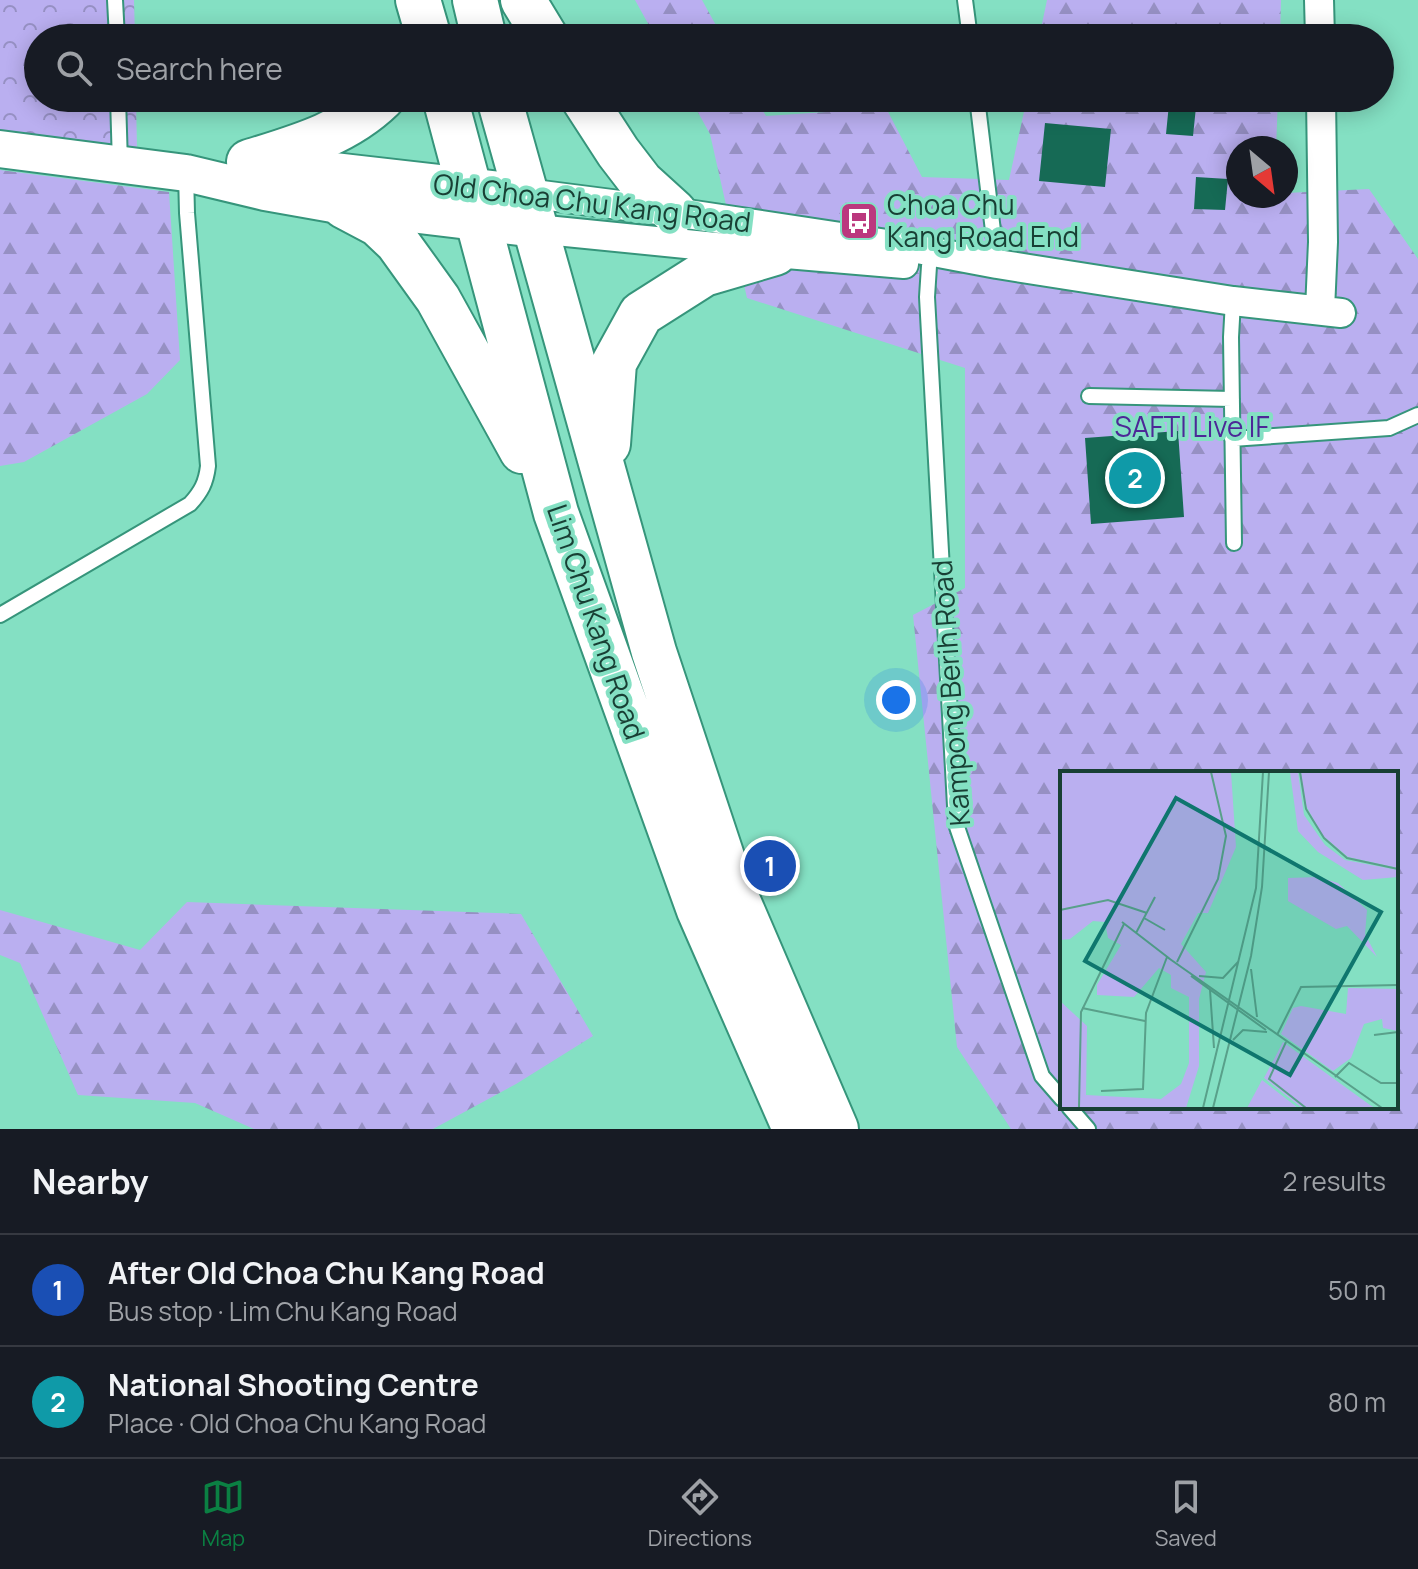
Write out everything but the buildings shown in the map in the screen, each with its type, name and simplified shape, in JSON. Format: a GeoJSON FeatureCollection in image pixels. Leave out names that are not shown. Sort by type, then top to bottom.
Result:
{"type":"FeatureCollection","features":[{"type":"Feature","properties":{"kind":"main road"},"geometry":{"type":"LineString","coordinates":[[405,0],[408,24]]}},
{"type":"Feature","properties":{"kind":"main road"},"geometry":{"type":"LineString","coordinates":[[418,0],[425,24]]}},
{"type":"Feature","properties":{"kind":"main road"},"geometry":{"type":"LineString","coordinates":[[475,0],[481,24]]}},
{"type":"Feature","properties":{"kind":"main road"},"geometry":{"type":"LineString","coordinates":[[523,0],[538,24]]}},
{"type":"Feature","properties":{"kind":"main road"},"geometry":{"type":"LineString","coordinates":[[249,162],[321,139],[366,112]]}},
{"type":"Feature","properties":{"kind":"main road","name":"Lim Chu Kang Road"},"geometry":{"type":"LineString","coordinates":[[449,112],[556,513],[699,910],[795,1129]]}},
{"type":"Feature","properties":{"kind":"main road","name":"Lim Chu Kang Road"},"geometry":{"type":"LineString","coordinates":[[503,112],[654,652],[732,887],[836,1129]]}},
{"type":"Feature","properties":{"kind":"main road"},"geometry":{"type":"LineString","coordinates":[[592,112],[641,182],[674,212]]}},
{"type":"Feature","properties":{"kind":"main road"},"geometry":{"type":"LineString","coordinates":[[344,206],[378,224],[397,242],[438,299],[556,513]]}},
{"type":"Feature","properties":{"kind":"main road"},"geometry":{"type":"LineString","coordinates":[[605,473],[614,363],[641,314],[704,274],[775,253]]}},
{"type":"Feature","properties":{"kind":"street"},"geometry":{"type":"LineString","coordinates":[[1319,0],[1320,24]]}},
{"type":"Feature","properties":{"kind":"street","name":"Old Choa Chu Kang Road"},"geometry":{"type":"LineString","coordinates":[[531,211],[674,212],[1233,301],[1330,312],[1323,242],[1321,112]]}},
{"type":"Feature","properties":{"kind":"street","name":"Old Choa Chu Kang Road"},"geometry":{"type":"LineString","coordinates":[[0,149],[186,173],[265,192],[344,206],[473,204]]}},
{"type":"Feature","properties":{"kind":"street","name":"Old Choa Chu Kang Road"},"geometry":{"type":"LineString","coordinates":[[186,173],[242,161],[473,204],[775,253],[929,266],[997,264]]}},
{"type":"Feature","properties":{"kind":"lane"},"geometry":{"type":"LineString","coordinates":[[115,0],[116,24]]}},
{"type":"Feature","properties":{"kind":"lane"},"geometry":{"type":"LineString","coordinates":[[965,0],[968,24]]}},
{"type":"Feature","properties":{"kind":"lane"},"geometry":{"type":"LineString","coordinates":[[118,112],[120,164]]}},
{"type":"Feature","properties":{"kind":"lane"},"geometry":{"type":"LineString","coordinates":[[979,112],[997,264]]}},
{"type":"Feature","properties":{"kind":"lane"},"geometry":{"type":"LineString","coordinates":[[0,615],[190,504],[207,480],[186,173]]}},
{"type":"Feature","properties":{"kind":"lane","name":"Kampong Berih Road"},"geometry":{"type":"LineString","coordinates":[[929,266],[927,297],[956,824],[1042,1076],[1060,1097]]}},
{"type":"Feature","properties":{"kind":"lane"},"geometry":{"type":"LineString","coordinates":[[1233,301],[1234,543]]}},
{"type":"Feature","properties":{"kind":"lane"},"geometry":{"type":"LineString","coordinates":[[1089,396],[1232,399]]}},
{"type":"Feature","properties":{"kind":"lane"},"geometry":{"type":"LineString","coordinates":[[1232,439],[1389,428],[1418,415]]}},
{"type":"Feature","properties":{"kind":"lane"},"geometry":{"type":"LineString","coordinates":[[1071,1109],[1088,1129]]}},
{"type":"Feature","properties":{"kind":"green space"},"geometry":{"type":"Polygon","coordinates":[[[0,0],[134,0],[135,24],[24,24],[24,112],[136,112],[137,149],[0,133],[0,0]]]}},
{"type":"Feature","properties":{"kind":"green space"},"geometry":{"type":"Polygon","coordinates":[[[635,0],[702,0],[715,24],[648,24],[635,0]]]}},
{"type":"Feature","properties":{"kind":"green space"},"geometry":{"type":"Polygon","coordinates":[[[1047,0],[1281,0],[1280,24],[1042,24],[1047,0]]]}},
{"type":"Feature","properties":{"kind":"green space","name":"SAFTI Live IF"},"geometry":{"type":"Polygon","coordinates":[[[698,112],[764,112],[766,116],[888,112],[922,177],[1009,180],[1024,112],[1277,112],[1276,136],[1226,136],[1226,208],[1298,208],[1298,192],[1369,189],[1418,259],[1418,1129],[1011,1129],[957,1047],[913,615],[965,588],[965,368],[747,298],[710,134],[698,112]]]}},
{"type":"Feature","properties":{"kind":"green space"},"geometry":{"type":"Polygon","coordinates":[[[0,170],[169,192],[180,360],[147,394],[24,462],[0,466],[0,170]]]}},
{"type":"Feature","properties":{"kind":"green space"},"geometry":{"type":"Polygon","coordinates":[[[187,902],[521,914],[593,1036],[516,1084],[433,1129],[254,1129],[195,1103],[78,1095],[20,963],[0,955],[0,910],[140,950],[187,902]]]}},
{"type":"Feature","properties":{"kind":"place","name":"Choa Chu Kang Road End"},"geometry":{"type":"Point","coordinates":[859,221]}},
{"type":"Feature","properties":{"kind":"place","name":"National Shooting Centre"},"geometry":{"type":"Point","coordinates":[1135,478]}},
{"type":"Feature","properties":{"kind":"place","name":"After Old Choa Chu Kang Road"},"geometry":{"type":"Point","coordinates":[770,866]}}]}
